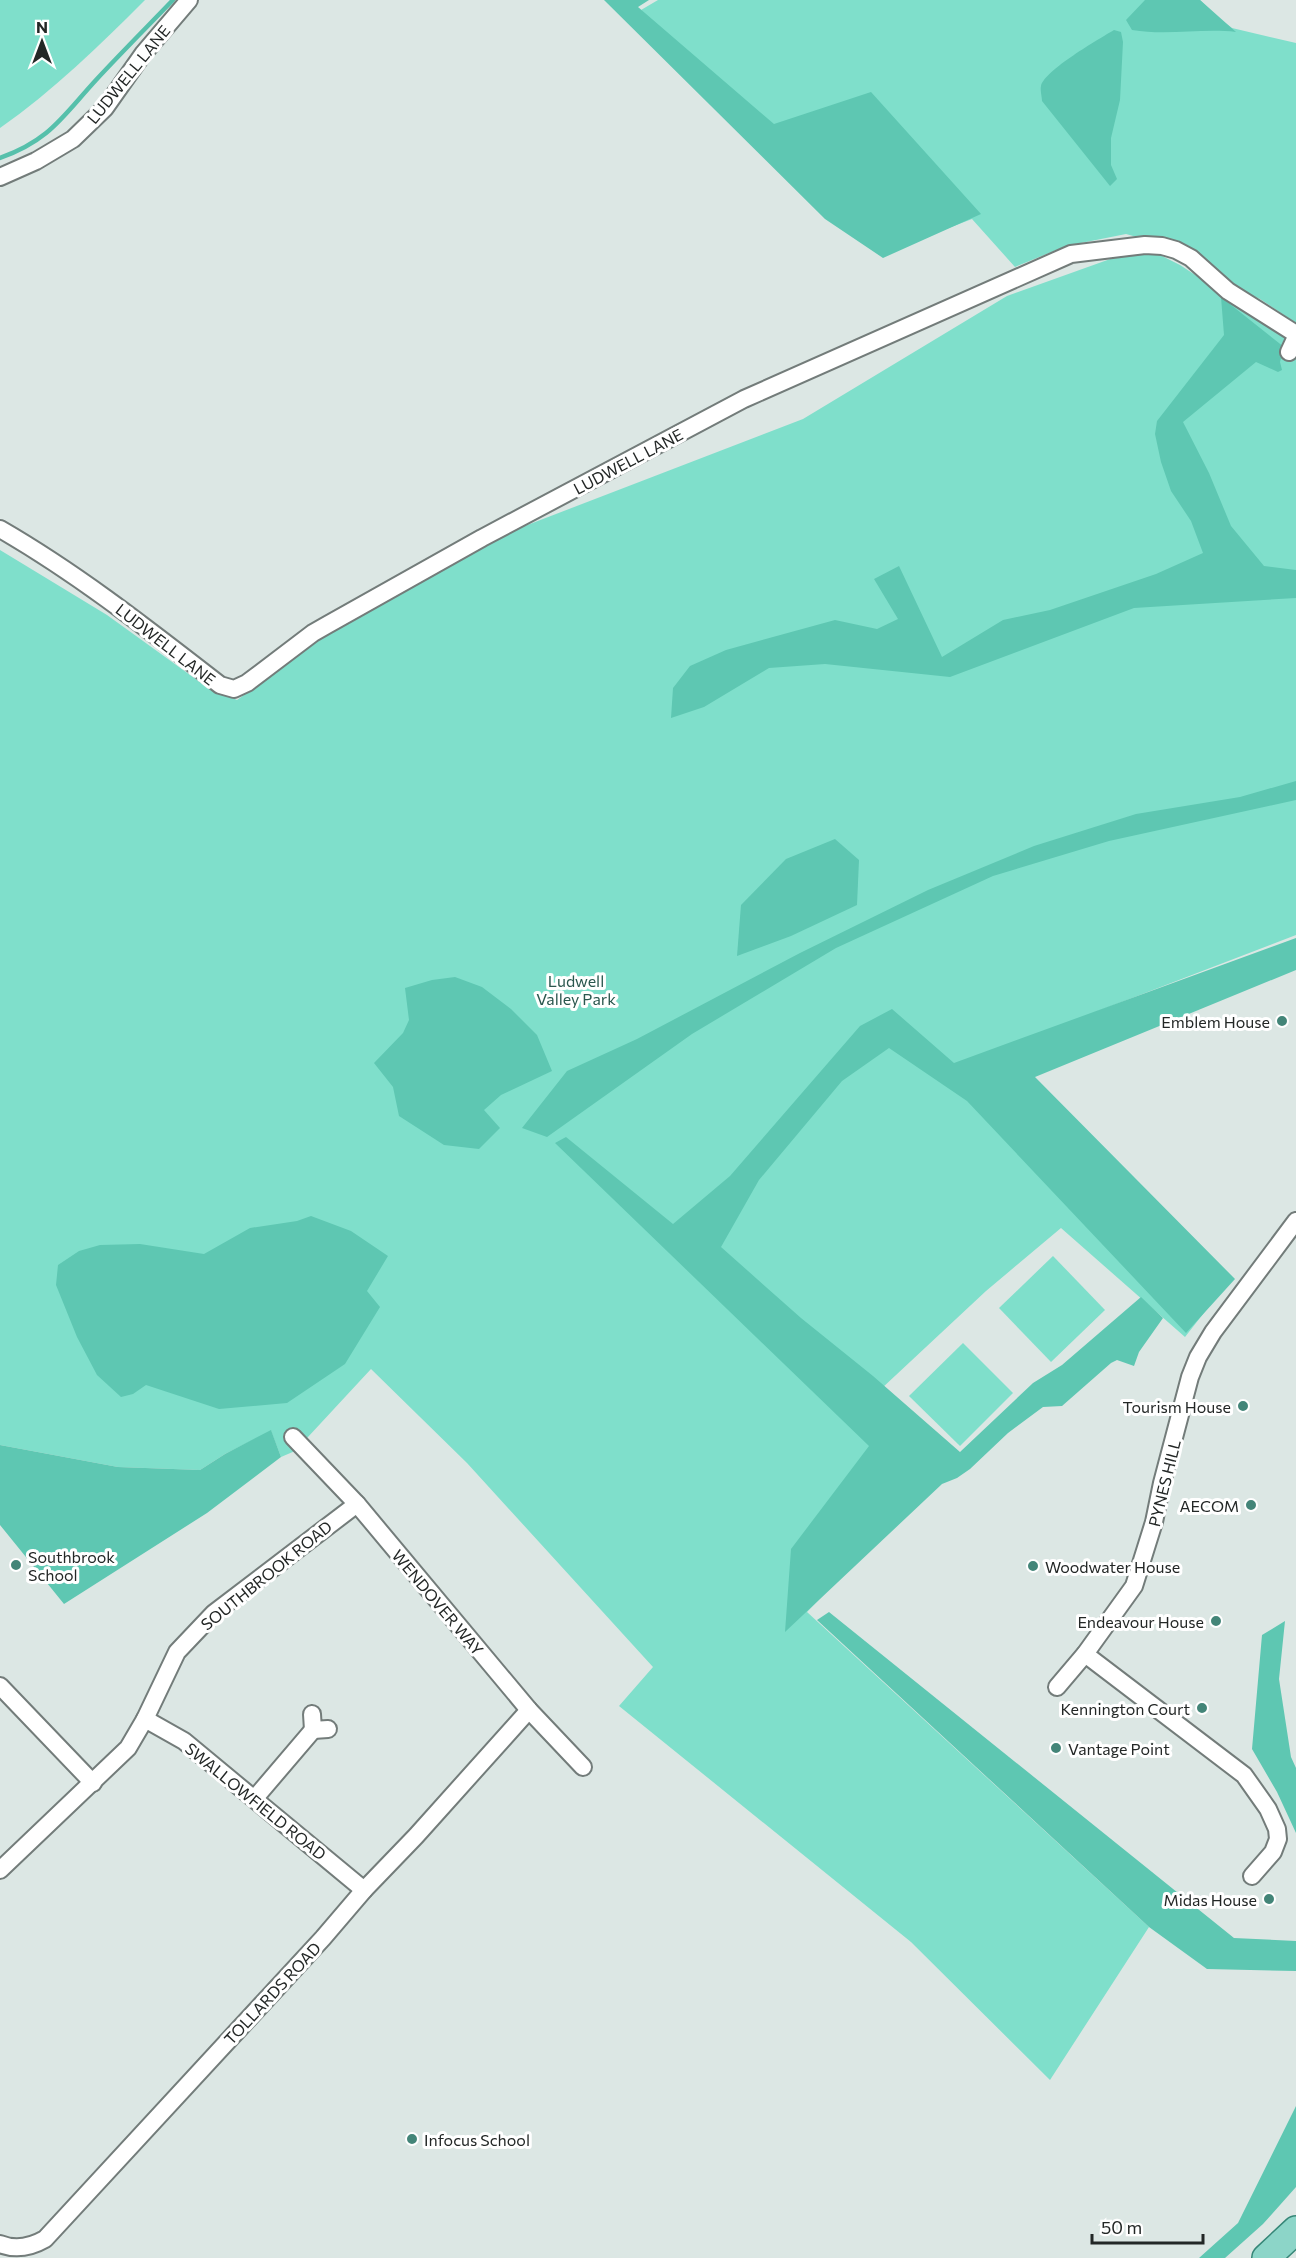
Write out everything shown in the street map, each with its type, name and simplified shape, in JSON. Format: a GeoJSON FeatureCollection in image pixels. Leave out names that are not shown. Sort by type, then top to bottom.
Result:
{"type":"FeatureCollection","features":[{"type":"Feature","properties":{"kind":"main road"},"geometry":{"type":"LineString","coordinates":[[1266,2258],[1296,2230]]}},
{"type":"Feature","properties":{"kind":"street","name":"LUDWELL LANE"},"geometry":{"type":"LineString","coordinates":[[0,177],[36,161],[73,139],[105,108],[143,54],[189,0]]}},
{"type":"Feature","properties":{"kind":"street","name":"LUDWELL LANE"},"geometry":{"type":"LineString","coordinates":[[0,529],[42,553],[113,603],[220,685],[226,689],[234,689],[247,683],[313,633],[482,538],[744,399],[1071,254],[1145,245],[1176,250],[1191,258],[1228,291],[1294,341]]}},
{"type":"Feature","properties":{"kind":"street","name":"PYNES HILL"},"geometry":{"type":"LineString","coordinates":[[1057,1687],[1085,1654],[1123,1602],[1140,1571],[1190,1377],[1198,1357],[1213,1332],[1296,1221]]}},
{"type":"Feature","properties":{"kind":"street","name":"WENDOVER WAY"},"geometry":{"type":"LineString","coordinates":[[293,1437],[357,1504],[529,1710],[583,1767]]}},
{"type":"Feature","properties":{"kind":"street","name":"SOUTHBROOK ROAD"},"geometry":{"type":"LineString","coordinates":[[0,1870],[128,1748],[145,1719],[177,1652],[213,1613],[357,1504]]}},
{"type":"Feature","properties":{"kind":"street"},"geometry":{"type":"LineString","coordinates":[[1085,1654],[1244,1775],[1268,1809],[1277,1829],[1278,1839],[1273,1852],[1252,1876]]}},
{"type":"Feature","properties":{"kind":"street"},"geometry":{"type":"LineString","coordinates":[[0,1686],[93,1783]]}},
{"type":"Feature","properties":{"kind":"street","name":"TOLLARDS ROAD"},"geometry":{"type":"LineString","coordinates":[[0,2244],[21,2247],[35,2245],[45,2240],[529,1710]]}},
{"type":"Feature","properties":{"kind":"street","name":"SWALLOWFIELD ROAD"},"geometry":{"type":"LineString","coordinates":[[145,1719],[184,1741],[364,1890]]}},
{"type":"Feature","properties":{"kind":"street"},"geometry":{"type":"LineString","coordinates":[[255,1798],[318,1724]]}},
{"type":"Feature","properties":{"kind":"green space"},"geometry":{"type":"Polygon","coordinates":[[[0,0],[145,0],[57,83],[0,128],[0,0]]]}},
{"type":"Feature","properties":{"kind":"green space"},"geometry":{"type":"Polygon","coordinates":[[[604,0],[649,0],[638,7],[774,124],[871,92],[981,214],[883,258],[825,219],[604,0]]]}},
{"type":"Feature","properties":{"kind":"green space"},"geometry":{"type":"Polygon","coordinates":[[[658,0],[1200,0],[1232,28],[1296,43],[1296,323],[1260,299],[1239,290],[1176,248],[1126,234],[1066,246],[1015,267],[972,219],[879,255],[641,10],[658,0]]]}},
{"type":"Feature","properties":{"kind":"green space"},"geometry":{"type":"Polygon","coordinates":[[[1145,0],[1200,0],[1236,32],[1132,30],[1126,20],[1145,0]]]}},
{"type":"Feature","properties":{"kind":"green space"},"geometry":{"type":"Polygon","coordinates":[[[1114,30],[1121,32],[1123,42],[1120,100],[1111,138],[1111,165],[1117,179],[1110,186],[1042,101],[1041,86],[1045,79],[1062,64],[1114,30]]]}},
{"type":"Feature","properties":{"kind":"green space","name":"Ludwell Valley Park"},"geometry":{"type":"Polygon","coordinates":[[[1127,253],[1156,253],[1180,265],[1296,341],[1296,935],[1002,1048],[1225,1286],[1185,1337],[1061,1228],[986,1291],[881,1389],[945,1469],[807,1612],[1149,1927],[1050,2080],[911,1942],[619,1706],[653,1667],[467,1463],[371,1369],[295,1451],[281,1457],[271,1431],[225,1454],[200,1470],[118,1467],[0,1445],[0,550],[107,615],[204,685],[237,700],[328,634],[517,529],[803,419],[1007,296],[1127,253]]]}},
{"type":"Feature","properties":{"kind":"green space"},"geometry":{"type":"Polygon","coordinates":[[[1221,297],[1284,347],[1280,362],[1282,370],[1278,372],[1256,362],[1183,422],[1209,473],[1231,526],[1264,566],[1296,570],[1296,598],[1134,608],[950,677],[825,664],[769,668],[704,707],[671,718],[673,688],[690,666],[726,650],[835,620],[877,629],[898,619],[874,579],[899,566],[942,657],[1003,620],[1050,610],[1156,574],[1203,553],[1191,521],[1171,491],[1155,434],[1157,421],[1224,335],[1221,297]]]}},
{"type":"Feature","properties":{"kind":"green space"},"geometry":{"type":"Polygon","coordinates":[[[1296,781],[1296,800],[1109,841],[993,876],[836,948],[692,1034],[547,1137],[522,1128],[567,1071],[637,1039],[800,953],[928,890],[1034,846],[1136,814],[1240,797],[1296,781]]]}},
{"type":"Feature","properties":{"kind":"green space"},"geometry":{"type":"Polygon","coordinates":[[[835,839],[859,860],[857,905],[791,936],[737,956],[741,905],[786,859],[835,839]]]}},
{"type":"Feature","properties":{"kind":"green space"},"geometry":{"type":"Polygon","coordinates":[[[1296,938],[1296,970],[1035,1077],[1235,1279],[1186,1333],[967,1101],[889,1048],[842,1081],[759,1180],[721,1247],[801,1318],[873,1376],[960,1452],[1033,1383],[1062,1365],[1141,1297],[1163,1318],[1139,1352],[1134,1366],[1117,1360],[1111,1363],[1062,1406],[1043,1407],[1008,1433],[970,1469],[942,1484],[785,1632],[791,1549],[869,1446],[555,1143],[566,1137],[673,1224],[730,1176],[860,1026],[892,1009],[954,1063],[1296,938]]]}},
{"type":"Feature","properties":{"kind":"green space"},"geometry":{"type":"Polygon","coordinates":[[[455,977],[482,987],[511,1009],[537,1035],[552,1071],[501,1095],[484,1110],[500,1128],[479,1149],[444,1145],[399,1116],[393,1087],[374,1063],[403,1033],[409,1020],[405,988],[432,980],[455,977]]]}},
{"type":"Feature","properties":{"kind":"green space"},"geometry":{"type":"Polygon","coordinates":[[[311,1216],[351,1231],[388,1256],[367,1291],[380,1307],[345,1364],[287,1403],[219,1409],[146,1385],[133,1394],[121,1397],[97,1375],[77,1337],[56,1285],[58,1265],[79,1251],[100,1245],[140,1244],[204,1254],[250,1228],[297,1221],[311,1216]]]}},
{"type":"Feature","properties":{"kind":"green space"},"geometry":{"type":"Polygon","coordinates":[[[1053,1256],[1105,1310],[1051,1362],[999,1308],[1053,1256]]]}},
{"type":"Feature","properties":{"kind":"green space"},"geometry":{"type":"Polygon","coordinates":[[[963,1343],[1013,1393],[960,1446],[909,1396],[963,1343]]]}},
{"type":"Feature","properties":{"kind":"green space"},"geometry":{"type":"Polygon","coordinates":[[[271,1430],[281,1457],[207,1513],[64,1604],[0,1525],[0,1445],[118,1467],[200,1470],[271,1430]]]}},
{"type":"Feature","properties":{"kind":"green space"},"geometry":{"type":"Polygon","coordinates":[[[829,1612],[1234,1938],[1296,1941],[1296,1971],[1207,1969],[1149,1927],[817,1620],[829,1612]]]}},
{"type":"Feature","properties":{"kind":"green space"},"geometry":{"type":"Polygon","coordinates":[[[1285,1621],[1279,1679],[1291,1757],[1296,1768],[1296,1833],[1277,1792],[1252,1749],[1262,1635],[1285,1621]]]}},
{"type":"Feature","properties":{"kind":"green space"},"geometry":{"type":"Polygon","coordinates":[[[1296,2106],[1296,2187],[1263,2224],[1225,2258],[1199,2258],[1238,2223],[1296,2106]]]}},
{"type":"Feature","properties":{"kind":"waterway"},"geometry":{"type":"LineString","coordinates":[[0,158],[31,143],[54,126],[173,0]]}},
{"type":"Feature","properties":{"kind":"place","name":"Emblem House"},"geometry":{"type":"Point","coordinates":[1282,1021]}},
{"type":"Feature","properties":{"kind":"place","name":"Tourism House"},"geometry":{"type":"Point","coordinates":[1243,1406]}},
{"type":"Feature","properties":{"kind":"place","name":"AECOM"},"geometry":{"type":"Point","coordinates":[1251,1505]}},
{"type":"Feature","properties":{"kind":"place","name":"Southbrook School"},"geometry":{"type":"Point","coordinates":[16,1565]}},
{"type":"Feature","properties":{"kind":"place","name":"Woodwater House"},"geometry":{"type":"Point","coordinates":[1033,1566]}},
{"type":"Feature","properties":{"kind":"place","name":"Endeavour House"},"geometry":{"type":"Point","coordinates":[1216,1621]}},
{"type":"Feature","properties":{"kind":"place","name":"Kennington Court"},"geometry":{"type":"Point","coordinates":[1202,1708]}},
{"type":"Feature","properties":{"kind":"place","name":"Vantage Point"},"geometry":{"type":"Point","coordinates":[1056,1748]}},
{"type":"Feature","properties":{"kind":"place","name":"Midas House"},"geometry":{"type":"Point","coordinates":[1269,1899]}},
{"type":"Feature","properties":{"kind":"place","name":"Infocus School"},"geometry":{"type":"Point","coordinates":[412,2139]}}]}
